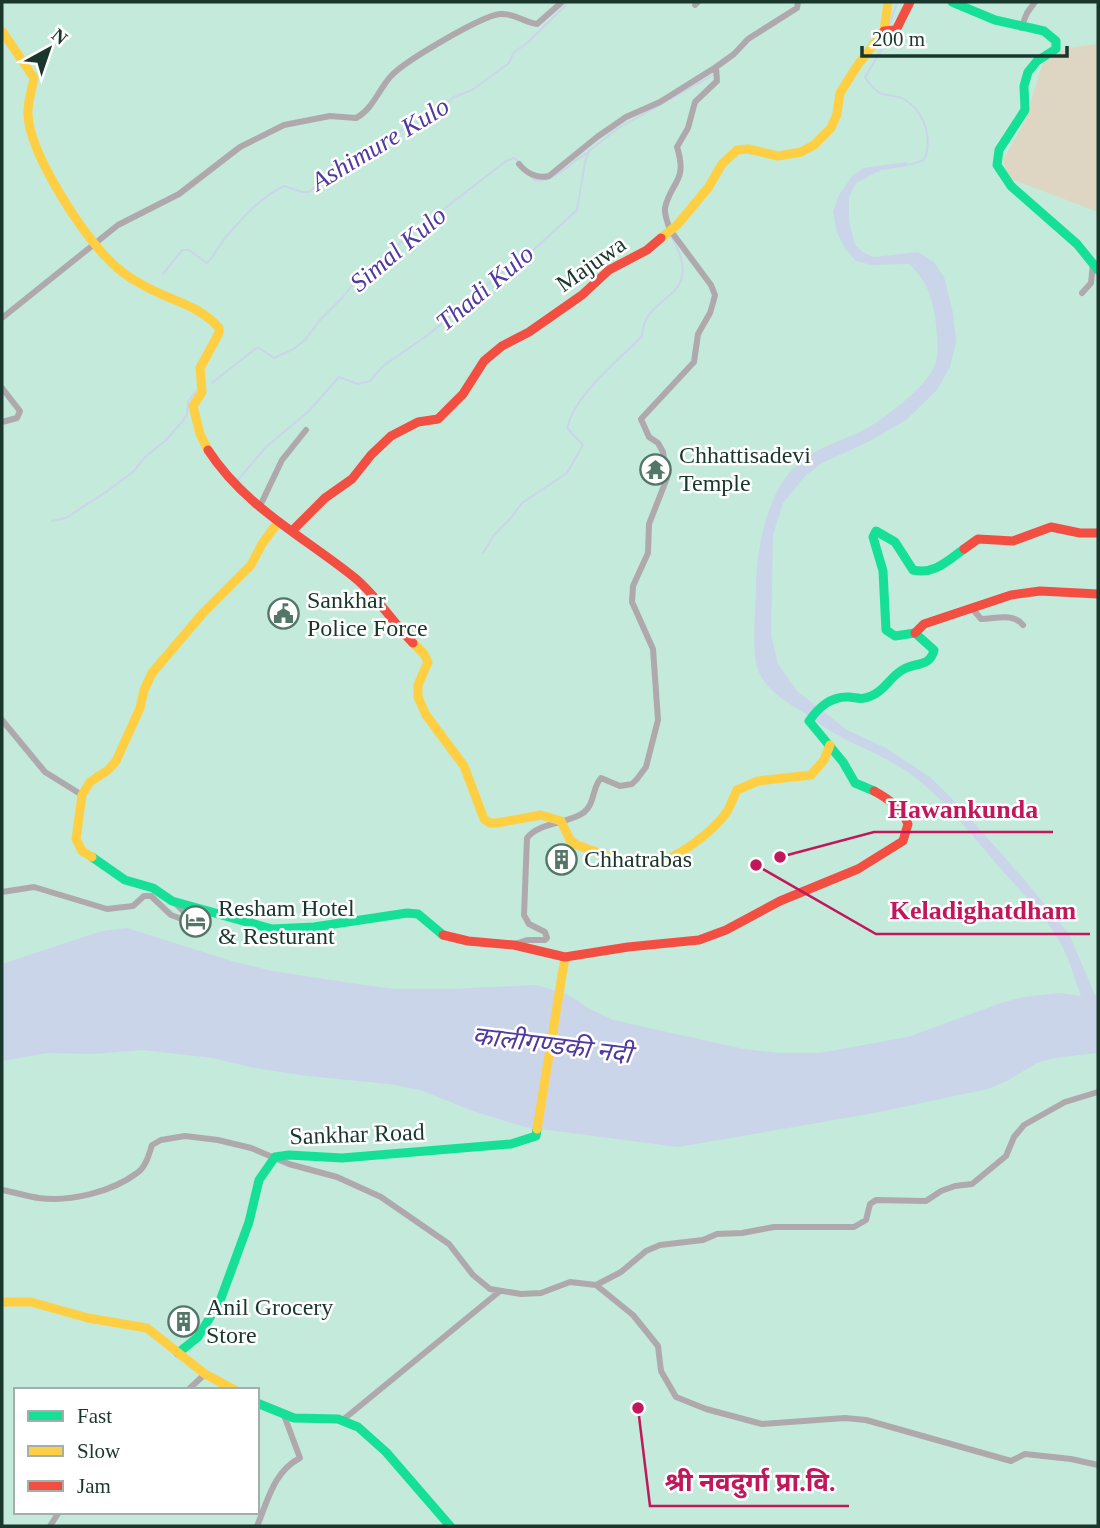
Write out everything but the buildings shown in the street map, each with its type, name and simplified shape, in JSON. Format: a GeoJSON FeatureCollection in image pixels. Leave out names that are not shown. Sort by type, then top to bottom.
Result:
{"type":"FeatureCollection","features":[{"type":"Feature","properties":{"kind":"street"},"geometry":{"type":"LineString","coordinates":[[2,318],[118,225],[179,194],[240,147],[284,125],[330,116],[350,118],[362,115],[398,69],[474,23],[500,14],[537,24],[562,2]]}},
{"type":"Feature","properties":{"kind":"street"},"geometry":{"type":"LineString","coordinates":[[519,164],[526,173],[543,178],[549,176],[626,117],[660,102],[716,68],[748,39],[797,8],[799,2]]}},
{"type":"Feature","properties":{"kind":"street"},"geometry":{"type":"LineString","coordinates":[[888,2],[884,31],[895,32],[910,2]]}},
{"type":"Feature","properties":{"kind":"street"},"geometry":{"type":"LineString","coordinates":[[952,2],[995,20],[1021,28],[1044,31],[1058,45],[1056,49],[1040,57],[1031,68],[1023,94],[1025,111],[995,159],[1001,174],[1013,189],[1062,230],[1096,266],[1091,283],[1082,293]]}},
{"type":"Feature","properties":{"kind":"street"},"geometry":{"type":"LineString","coordinates":[[1021,28],[1035,2]]}},
{"type":"Feature","properties":{"kind":"street"},"geometry":{"type":"LineString","coordinates":[[2,31],[34,78],[28,115],[36,147],[51,176],[94,243],[110,264],[153,291],[206,316],[219,328],[219,333],[200,368],[202,392],[195,402],[193,413],[200,435],[243,494],[358,580],[397,627],[424,654],[428,662],[418,685],[418,697],[426,715],[464,766],[484,819],[497,823],[541,815],[561,821],[570,840],[577,845],[649,865],[673,856],[705,834],[727,811],[737,790],[759,781],[794,780],[811,776],[821,767],[830,745]]}},
{"type":"Feature","properties":{"kind":"street","name":"Majuwa"},"geometry":{"type":"LineString","coordinates":[[292,531],[325,498],[352,479],[391,436],[418,422],[438,419],[463,394],[484,361],[502,346],[529,332],[582,295],[610,271],[647,250],[677,225],[708,188],[722,164],[737,150],[748,149],[778,156],[801,152],[814,145],[831,128],[837,114],[840,93],[884,31]]}},
{"type":"Feature","properties":{"kind":"street"},"geometry":{"type":"LineString","coordinates":[[514,945],[527,940],[547,938],[545,932],[529,924],[524,915],[527,838],[534,831],[584,812],[591,802],[596,782],[601,778],[620,786],[637,779],[646,767],[658,720],[653,649],[632,602],[633,586],[648,553],[649,524],[667,478],[663,452],[658,443],[649,437],[641,419],[694,362],[698,334],[710,313],[715,295],[711,285],[670,230],[664,209],[680,176],[681,160],[677,147],[688,128],[695,102],[717,81],[716,68]]}},
{"type":"Feature","properties":{"kind":"street"},"geometry":{"type":"LineString","coordinates":[[2,388],[20,411],[17,418],[2,422]]}},
{"type":"Feature","properties":{"kind":"street"},"geometry":{"type":"LineString","coordinates":[[259,508],[282,460],[306,430]]}},
{"type":"Feature","properties":{"kind":"street"},"geometry":{"type":"LineString","coordinates":[[2,892],[34,887],[107,909],[133,906],[144,896],[151,896],[171,915],[190,920],[172,901],[153,888],[125,880],[82,851],[76,839],[82,794],[90,782],[108,771],[117,761],[152,673],[203,613],[251,565],[278,522]]}},
{"type":"Feature","properties":{"kind":"street"},"geometry":{"type":"LineString","coordinates":[[1098,533],[1080,533],[1051,527],[1013,541],[978,539],[933,571],[925,573],[913,570],[899,545],[881,532],[876,531],[873,537],[879,547],[885,581],[886,630],[895,636],[915,633],[924,624],[1011,594],[1040,591],[1098,594]]}},
{"type":"Feature","properties":{"kind":"street"},"geometry":{"type":"LineString","coordinates":[[971,607],[981,619],[1011,617],[1020,620],[1023,625]]}},
{"type":"Feature","properties":{"kind":"street"},"geometry":{"type":"LineString","coordinates":[[172,901],[272,929],[314,927],[407,913],[418,914],[443,935],[468,941],[514,945],[565,957],[699,940],[726,930],[780,901],[858,869],[903,841],[908,824],[899,807],[855,783],[850,771],[810,720],[821,704],[843,697],[864,699],[882,691],[904,668],[928,663],[933,658],[934,650],[915,633]]}},
{"type":"Feature","properties":{"kind":"street"},"geometry":{"type":"LineString","coordinates":[[2,720],[45,772],[82,794]]}},
{"type":"Feature","properties":{"kind":"street","name":"Sankhar Road"},"geometry":{"type":"LineString","coordinates":[[178,1353],[198,1337],[220,1301],[248,1222],[259,1180],[275,1157],[289,1155],[342,1158],[393,1155],[490,1143],[511,1144],[536,1136],[565,957]]}},
{"type":"Feature","properties":{"kind":"street"},"geometry":{"type":"LineString","coordinates":[[597,1285],[621,1272],[646,1251],[660,1245],[774,1227],[854,1227],[866,1220],[870,1204],[876,1200],[911,1199],[920,1202],[955,1186],[972,1184],[1006,1156],[1014,1137],[1024,1125],[1065,1102],[1098,1092]]}},
{"type":"Feature","properties":{"kind":"street"},"geometry":{"type":"LineString","coordinates":[[2,1190],[40,1198],[65,1198],[101,1191],[139,1172],[152,1145],[161,1140],[185,1136],[229,1143],[337,1177],[381,1197],[449,1244],[466,1262],[473,1275],[490,1289],[521,1294],[541,1293],[569,1282],[597,1285],[633,1315],[658,1346],[661,1371],[676,1397],[706,1409],[762,1424],[845,1418],[866,1420],[1011,1461],[1025,1454],[1098,1465]]}},
{"type":"Feature","properties":{"kind":"street"},"geometry":{"type":"LineString","coordinates":[[344,1419],[500,1291]]}},
{"type":"Feature","properties":{"kind":"street"},"geometry":{"type":"LineString","coordinates":[[2,1302],[31,1302],[88,1318],[147,1328],[205,1374],[231,1388]]}},
{"type":"Feature","properties":{"kind":"street"},"geometry":{"type":"LineString","coordinates":[[190,1388],[205,1374]]}},
{"type":"Feature","properties":{"kind":"street"},"geometry":{"type":"LineString","coordinates":[[259,1404],[285,1418],[344,1419],[360,1428],[450,1526]]}},
{"type":"Feature","properties":{"kind":"street"},"geometry":{"type":"LineString","coordinates":[[257,1526],[265,1502],[278,1478],[291,1463],[300,1458],[285,1418]]}},
{"type":"Feature","properties":{"kind":"shaded area"},"geometry":{"type":"Polygon","coordinates":[[[1098,44],[1098,212],[1009,178],[1003,160],[1024,123],[1043,63],[1067,48],[1098,44]]]}},
{"type":"Feature","properties":{"kind":"water","name":"कालीगण्डकी नदी"},"geometry":{"type":"Polygon","coordinates":[[[907,162],[908,166],[881,170],[856,183],[849,197],[849,221],[855,245],[864,253],[874,257],[918,252],[934,262],[944,277],[953,313],[956,342],[950,367],[937,390],[906,420],[868,442],[822,463],[806,475],[783,503],[773,535],[771,635],[778,664],[797,691],[847,730],[886,748],[930,777],[1022,877],[1069,934],[1095,995],[1098,995],[1098,1053],[1054,1058],[1037,1063],[988,1089],[869,1114],[678,1147],[525,1127],[473,1111],[420,1090],[254,1068],[213,1058],[142,1050],[94,1054],[47,1053],[2,1061],[2,964],[102,931],[127,928],[235,962],[273,971],[364,985],[396,989],[450,989],[536,985],[564,993],[613,1020],[744,1049],[780,1053],[819,1053],[908,1037],[1023,997],[1059,993],[1081,996],[1061,944],[1051,928],[939,799],[897,765],[834,733],[783,700],[766,684],[756,662],[754,629],[759,553],[766,520],[778,489],[787,475],[805,458],[864,430],[893,411],[922,384],[936,362],[938,346],[935,316],[921,277],[909,264],[871,265],[856,261],[837,233],[833,212],[839,195],[852,176],[863,168],[907,162]]]}},
{"type":"Feature","properties":{"kind":"waterway","name":"Ashimure Kulo"},"geometry":{"type":"LineString","coordinates":[[163,274],[182,250],[189,250],[207,263],[246,215],[284,186],[309,192],[332,173],[407,127],[425,120],[454,97],[472,90],[509,63],[514,52],[526,44],[569,2]]}},
{"type":"Feature","properties":{"kind":"waterway"},"geometry":{"type":"LineString","coordinates":[[889,27],[897,2]]}},
{"type":"Feature","properties":{"kind":"waterway"},"geometry":{"type":"LineString","coordinates":[[886,36],[884,46],[865,77],[871,86],[882,94],[907,101],[923,120],[927,152],[924,160],[909,165]]}},
{"type":"Feature","properties":{"kind":"waterway","name":"Thadi Kulo"},"geometry":{"type":"LineString","coordinates":[[238,480],[266,447],[309,411],[339,377],[358,384],[370,381],[383,366],[428,335],[496,277],[530,253],[577,210],[589,151],[617,129],[713,75]]}},
{"type":"Feature","properties":{"kind":"waterway","name":"Simal Kulo"},"geometry":{"type":"LineString","coordinates":[[532,176],[534,180],[548,179],[589,152]]}},
{"type":"Feature","properties":{"kind":"waterway","name":"Simal Kulo"},"geometry":{"type":"LineString","coordinates":[[212,383],[255,349],[259,348],[274,358],[292,350],[305,340],[358,278],[382,257],[506,161],[514,158],[519,162]]}},
{"type":"Feature","properties":{"kind":"waterway"},"geometry":{"type":"LineString","coordinates":[[483,553],[494,535],[522,503],[567,473],[583,445],[567,428],[579,402],[599,378],[642,336],[645,321],[652,311],[679,285],[683,273],[681,257],[671,236]]}},
{"type":"Feature","properties":{"kind":"waterway","name":"Simal Kulo"},"geometry":{"type":"LineString","coordinates":[[52,521],[66,518],[134,471],[182,422],[187,414],[188,402],[196,391]]}},
{"type":"Feature","properties":{"kind":"traffic: fast"},"geometry":{"type":"LineString","coordinates":[[952,2],[995,20],[1044,31],[1056,41],[1056,49],[1037,61],[1028,72],[1024,86],[1025,110],[999,150],[997,165],[1011,186],[1077,244],[1098,270]]}},
{"type":"Feature","properties":{"kind":"traffic: fast"},"geometry":{"type":"LineString","coordinates":[[874,791],[855,783],[843,762],[809,721],[831,700],[843,697],[865,698],[876,694],[899,672],[926,662],[934,650],[915,633],[895,636],[886,630],[883,571],[873,537],[876,531],[895,542],[913,570],[934,569],[964,549]]}},
{"type":"Feature","properties":{"kind":"traffic: fast"},"geometry":{"type":"LineString","coordinates":[[92,857],[125,880],[153,888],[172,901],[272,929],[314,927],[407,913],[418,914],[443,935]]}},
{"type":"Feature","properties":{"kind":"traffic: fast"},"geometry":{"type":"LineString","coordinates":[[178,1353],[198,1337],[220,1301],[249,1222],[259,1180],[275,1157],[289,1155],[342,1158],[511,1144],[536,1136],[537,1129]]}},
{"type":"Feature","properties":{"kind":"traffic: fast"},"geometry":{"type":"LineString","coordinates":[[259,1404],[294,1418],[338,1419],[358,1427],[386,1452],[450,1526]]}},
{"type":"Feature","properties":{"kind":"traffic: slow"},"geometry":{"type":"LineString","coordinates":[[661,238],[677,225],[708,188],[722,164],[737,150],[748,149],[778,156],[801,152],[814,145],[831,128],[837,114],[840,93],[884,31],[888,2]]}},
{"type":"Feature","properties":{"kind":"traffic: slow"},"geometry":{"type":"LineString","coordinates":[[2,31],[34,78],[28,115],[37,150],[58,191],[84,229],[107,258],[123,272],[151,290],[202,313],[219,328],[219,333],[200,368],[202,392],[193,406],[200,434],[208,450]]}},
{"type":"Feature","properties":{"kind":"traffic: slow"},"geometry":{"type":"LineString","coordinates":[[92,857],[82,851],[76,839],[82,795],[90,782],[116,761],[140,708],[152,673],[203,613],[251,565],[278,522]]}},
{"type":"Feature","properties":{"kind":"traffic: slow"},"geometry":{"type":"LineString","coordinates":[[413,643],[428,662],[418,685],[418,697],[426,715],[464,766],[484,819],[497,823],[541,815],[561,821],[570,840],[577,845],[633,864],[650,865],[660,862],[693,844],[722,818],[737,790],[758,781],[811,775],[824,760],[830,745]]}},
{"type":"Feature","properties":{"kind":"traffic: slow"},"geometry":{"type":"LineString","coordinates":[[537,1129],[565,957]]}},
{"type":"Feature","properties":{"kind":"traffic: slow"},"geometry":{"type":"LineString","coordinates":[[2,1302],[31,1302],[88,1318],[147,1328],[205,1374],[231,1388]]}},
{"type":"Feature","properties":{"kind":"traffic: jam"},"geometry":{"type":"LineString","coordinates":[[884,31],[896,30],[910,2]]}},
{"type":"Feature","properties":{"kind":"traffic: jam"},"geometry":{"type":"LineString","coordinates":[[292,531],[325,498],[352,479],[391,436],[418,422],[438,419],[463,394],[484,361],[502,346],[529,332],[582,295],[609,270],[647,250],[661,238]]}},
{"type":"Feature","properties":{"kind":"traffic: jam"},"geometry":{"type":"LineString","coordinates":[[208,450],[239,488],[257,505],[362,585],[413,643]]}},
{"type":"Feature","properties":{"kind":"traffic: jam"},"geometry":{"type":"LineString","coordinates":[[964,549],[978,539],[1013,541],[1051,527],[1080,533],[1098,533]]}},
{"type":"Feature","properties":{"kind":"traffic: jam"},"geometry":{"type":"LineString","coordinates":[[915,633],[924,624],[1011,595],[1040,591],[1098,594]]}},
{"type":"Feature","properties":{"kind":"traffic: jam"},"geometry":{"type":"LineString","coordinates":[[443,935],[468,941],[514,945],[565,957],[699,940],[726,930],[780,901],[858,869],[903,841],[908,824],[905,818],[894,804],[874,791]]}},
{"type":"Feature","properties":{"kind":"place","name":"Chhattisadevi Temple"},"geometry":{"type":"Point","coordinates":[656,469]}},
{"type":"Feature","properties":{"kind":"place","name":"Sankhar Police Force"},"geometry":{"type":"Point","coordinates":[284,614]}},
{"type":"Feature","properties":{"kind":"place","name":"Hawankunda"},"geometry":{"type":"Point","coordinates":[780,857]}},
{"type":"Feature","properties":{"kind":"place","name":"Chhatrabas"},"geometry":{"type":"Point","coordinates":[561,859]}},
{"type":"Feature","properties":{"kind":"place","name":"Keladighatdham"},"geometry":{"type":"Point","coordinates":[756,865]}},
{"type":"Feature","properties":{"kind":"place","name":"Resham Hotel & Resturant"},"geometry":{"type":"Point","coordinates":[195,922]}},
{"type":"Feature","properties":{"kind":"place","name":"Anil Grocery Store"},"geometry":{"type":"Point","coordinates":[183,1321]}},
{"type":"Feature","properties":{"kind":"place","name":"श्री नवदुर्गा प्रा.वि."},"geometry":{"type":"Point","coordinates":[638,1408]}}]}
